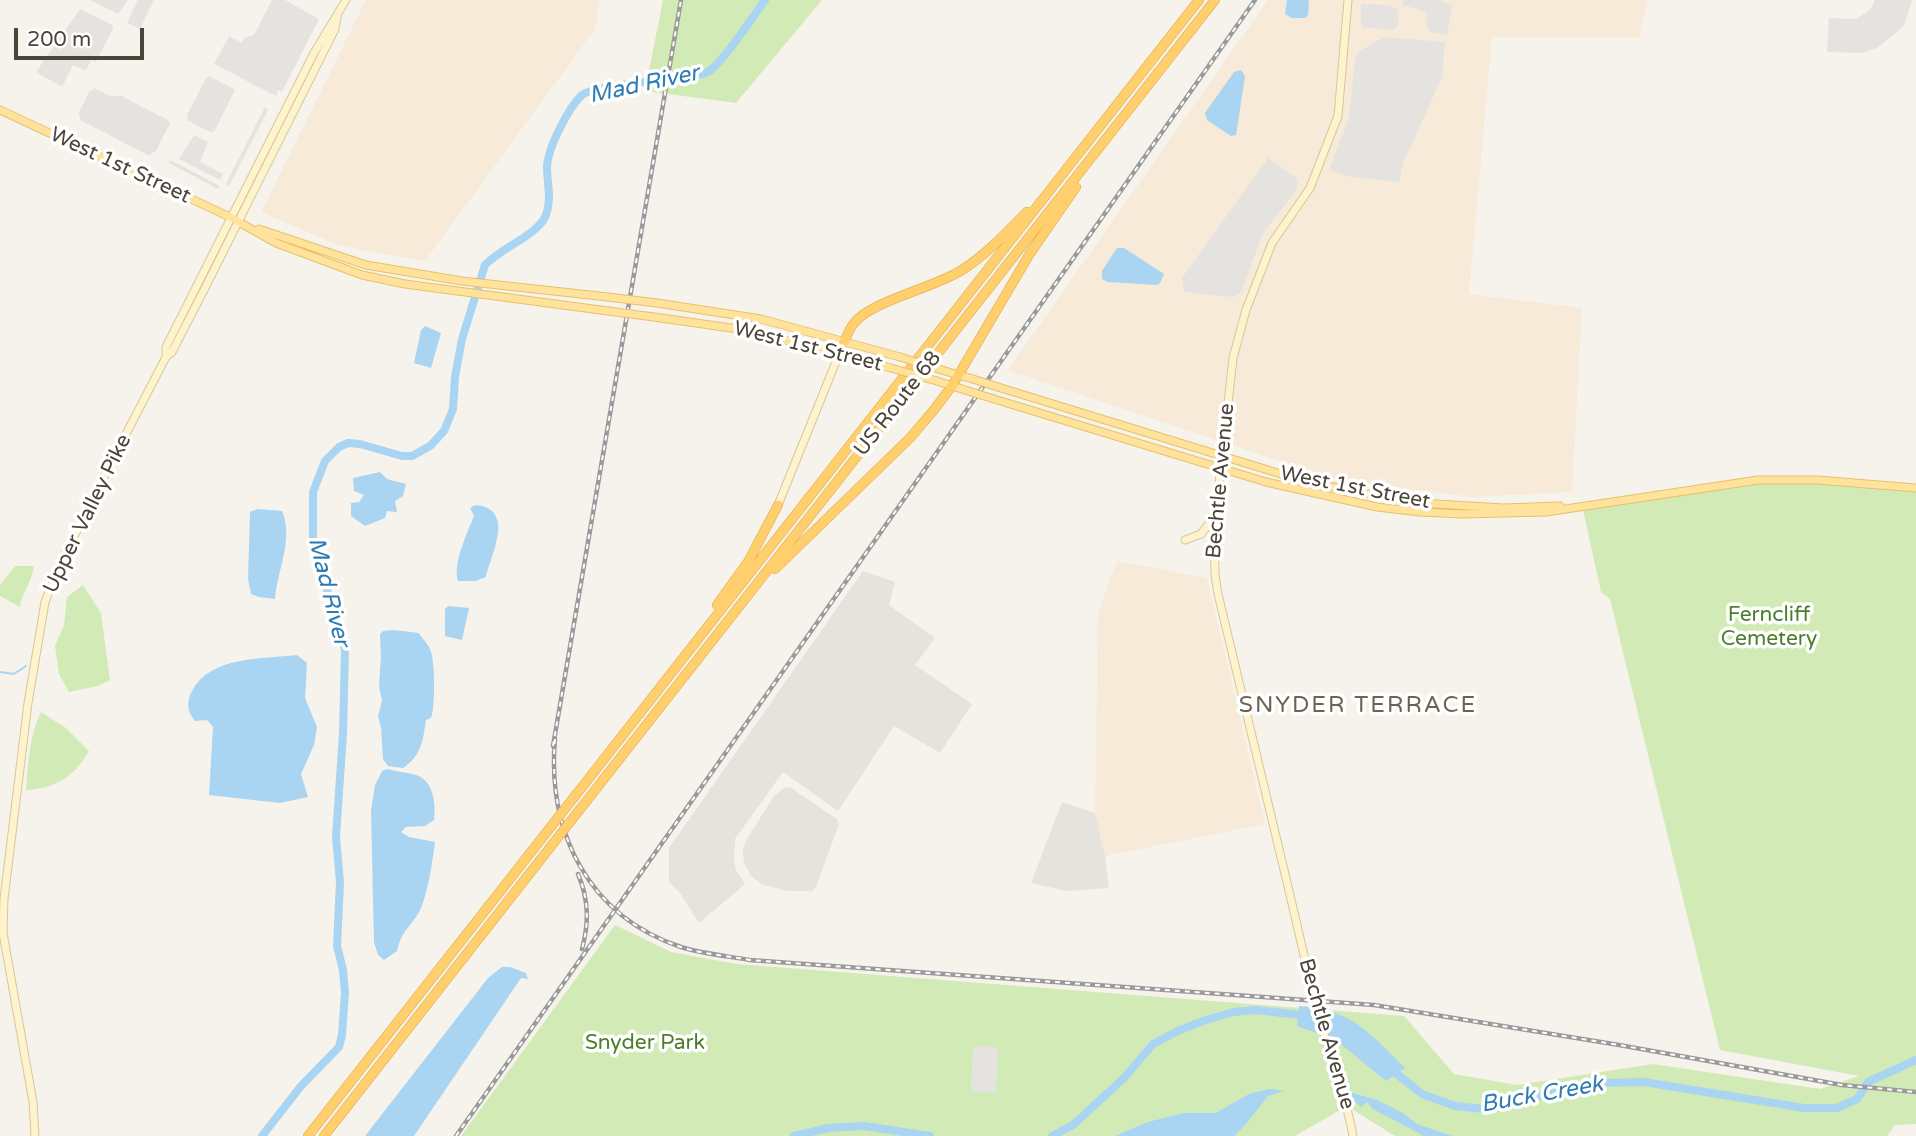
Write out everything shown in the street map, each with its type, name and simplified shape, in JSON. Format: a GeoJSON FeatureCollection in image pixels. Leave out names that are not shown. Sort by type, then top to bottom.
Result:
{"type":"FeatureCollection","features":[{"type":"Feature","properties":{"kind":"highway","name":"US Route 68"},"geometry":{"type":"LineString","coordinates":[[308,1136],[1199,0]]}},
{"type":"Feature","properties":{"kind":"highway","name":"US Route 68"},"geometry":{"type":"LineString","coordinates":[[325,1136],[1214,0]]}},
{"type":"Feature","properties":{"kind":"highway"},"geometry":{"type":"LineString","coordinates":[[746,597],[910,438],[952,386],[1043,233],[1130,109]]}},
{"type":"Feature","properties":{"kind":"highway"},"geometry":{"type":"LineString","coordinates":[[844,342],[853,324],[866,312],[932,286],[972,263],[1053,186]]}},
{"type":"Feature","properties":{"kind":"highway"},"geometry":{"type":"LineString","coordinates":[[678,665],[706,620],[748,562],[778,505]]}},
{"type":"Feature","properties":{"kind":"main road","name":"West 1st Street"},"geometry":{"type":"LineString","coordinates":[[0,110],[230,217],[276,243],[362,275],[460,292],[752,331],[937,381],[1266,482],[1348,501],[1420,512],[1462,514],[1546,512],[1758,480],[1808,480],[1916,488]]}},
{"type":"Feature","properties":{"kind":"main road","name":"West 1st Street"},"geometry":{"type":"LineString","coordinates":[[239,222],[366,265],[462,281],[657,303],[761,319],[900,357],[1307,482],[1420,503],[1504,508],[1582,505]]}},
{"type":"Feature","properties":{"kind":"street","name":"Upper Valley Pike"},"geometry":{"type":"LineString","coordinates":[[166,357],[166,347],[230,217],[314,52],[346,0]]}},
{"type":"Feature","properties":{"kind":"street","name":"Bechtle Avenue"},"geometry":{"type":"LineString","coordinates":[[1348,0],[1338,116],[1317,176],[1272,243],[1246,310],[1233,358],[1220,456],[1213,550],[1218,594],[1316,1006],[1347,1106],[1353,1136]]}},
{"type":"Feature","properties":{"kind":"street","name":"Upper Valley Pike"},"geometry":{"type":"LineString","coordinates":[[35,1136],[33,1102],[3,933],[4,899],[45,602],[60,564],[239,222],[335,29],[337,17]]}},
{"type":"Feature","properties":{"kind":"street"},"geometry":{"type":"LineString","coordinates":[[204,290],[202,280],[213,257],[212,253]]}},
{"type":"Feature","properties":{"kind":"street"},"geometry":{"type":"LineString","coordinates":[[778,505],[844,342]]}},
{"type":"Feature","properties":{"kind":"street"},"geometry":{"type":"LineString","coordinates":[[1185,540],[1201,534],[1215,516]]}},
{"type":"Feature","properties":{"kind":"shaded area"},"geometry":{"type":"Polygon","coordinates":[[[90,0],[128,0],[118,14],[90,0]]]}},
{"type":"Feature","properties":{"kind":"shaded area"},"geometry":{"type":"Polygon","coordinates":[[[138,0],[154,0],[140,29],[127,23],[138,0]]]}},
{"type":"Feature","properties":{"kind":"shaded area"},"geometry":{"type":"Polygon","coordinates":[[[272,0],[285,0],[319,19],[282,92],[278,90],[276,96],[214,64],[229,36],[242,43],[245,37],[254,35],[272,0]]]}},
{"type":"Feature","properties":{"kind":"shaded area"},"geometry":{"type":"Polygon","coordinates":[[[366,0],[600,0],[595,29],[425,261],[341,246],[261,212],[366,0]]]}},
{"type":"Feature","properties":{"kind":"shaded area"},"geometry":{"type":"Polygon","coordinates":[[[1268,0],[1648,0],[1639,38],[1492,37],[1469,294],[1582,308],[1572,492],[1473,497],[1333,479],[1008,370],[1268,0]]]}},
{"type":"Feature","properties":{"kind":"shaded area"},"geometry":{"type":"Polygon","coordinates":[[[1403,0],[1440,0],[1452,5],[1447,35],[1430,32],[1426,26],[1427,12],[1403,5],[1403,0]]]}},
{"type":"Feature","properties":{"kind":"shaded area"},"geometry":{"type":"Polygon","coordinates":[[[1875,0],[1912,0],[1905,23],[1899,30],[1877,48],[1862,53],[1827,52],[1829,18],[1856,19],[1870,10],[1875,0]]]}},
{"type":"Feature","properties":{"kind":"shaded area"},"geometry":{"type":"Polygon","coordinates":[[[1361,4],[1389,5],[1399,10],[1398,26],[1394,30],[1364,28],[1361,23],[1361,4]]]}},
{"type":"Feature","properties":{"kind":"shaded area"},"geometry":{"type":"Polygon","coordinates":[[[80,9],[113,25],[113,29],[96,62],[91,60],[86,71],[73,65],[62,87],[36,72],[80,9]]]}},
{"type":"Feature","properties":{"kind":"shaded area"},"geometry":{"type":"Polygon","coordinates":[[[1385,37],[1445,42],[1442,77],[1403,163],[1399,182],[1350,177],[1329,170],[1349,118],[1355,59],[1359,51],[1385,37]]]}},
{"type":"Feature","properties":{"kind":"shaded area"},"geometry":{"type":"Polygon","coordinates":[[[209,76],[234,89],[212,133],[186,117],[209,76]]]}},
{"type":"Feature","properties":{"kind":"shaded area"},"geometry":{"type":"Polygon","coordinates":[[[93,88],[111,96],[121,96],[168,120],[170,123],[155,153],[152,152],[150,156],[80,120],[78,115],[90,90],[94,91],[93,88]]]}},
{"type":"Feature","properties":{"kind":"shaded area"},"geometry":{"type":"Polygon","coordinates":[[[265,107],[268,110],[229,186],[226,184],[265,107]]]}},
{"type":"Feature","properties":{"kind":"shaded area"},"geometry":{"type":"Polygon","coordinates":[[[194,135],[208,142],[200,162],[223,174],[220,180],[179,159],[194,135]]]}},
{"type":"Feature","properties":{"kind":"shaded area"},"geometry":{"type":"Polygon","coordinates":[[[1268,158],[1298,179],[1297,189],[1263,233],[1241,292],[1233,297],[1184,292],[1182,278],[1268,158]]]}},
{"type":"Feature","properties":{"kind":"shaded area"},"geometry":{"type":"Polygon","coordinates":[[[170,160],[220,186],[218,189],[169,163],[170,160]]]}},
{"type":"Feature","properties":{"kind":"shaded area"},"geometry":{"type":"Polygon","coordinates":[[[1117,561],[1207,578],[1265,824],[1105,856],[1095,813],[1098,612],[1117,561]]]}},
{"type":"Feature","properties":{"kind":"shaded area"},"geometry":{"type":"Polygon","coordinates":[[[863,571],[895,582],[889,605],[935,638],[915,665],[972,704],[940,753],[894,726],[838,811],[783,772],[735,839],[736,870],[745,884],[699,923],[680,893],[669,882],[669,848],[863,571]]]}},
{"type":"Feature","properties":{"kind":"shaded area"},"geometry":{"type":"Polygon","coordinates":[[[786,787],[837,819],[839,824],[816,887],[812,891],[788,891],[763,885],[751,876],[744,863],[743,850],[746,840],[775,795],[786,787]]]}},
{"type":"Feature","properties":{"kind":"shaded area"},"geometry":{"type":"Polygon","coordinates":[[[1062,802],[1095,813],[1109,888],[1067,891],[1031,883],[1062,802]]]}},
{"type":"Feature","properties":{"kind":"shaded area"},"geometry":{"type":"Polygon","coordinates":[[[981,1045],[998,1050],[996,1093],[971,1091],[973,1049],[981,1045]]]}},
{"type":"Feature","properties":{"kind":"green space"},"geometry":{"type":"Polygon","coordinates":[[[663,0],[822,0],[736,103],[645,91],[663,0]]]}},
{"type":"Feature","properties":{"kind":"green space"},"geometry":{"type":"Polygon","coordinates":[[[1758,480],[1916,488],[1916,1124],[1895,1125],[1887,1136],[1395,1136],[1347,1106],[1295,1136],[461,1136],[615,925],[671,952],[737,964],[1404,1016],[1454,1074],[1517,1085],[1653,1064],[1820,1089],[1859,1076],[1720,1050],[1610,599],[1601,592],[1582,505],[1758,480]]]}},
{"type":"Feature","properties":{"kind":"green space"},"geometry":{"type":"Polygon","coordinates":[[[15,566],[34,566],[20,607],[0,596],[0,585],[15,566]]]}},
{"type":"Feature","properties":{"kind":"green space"},"geometry":{"type":"Polygon","coordinates":[[[83,585],[101,613],[110,680],[98,686],[69,692],[59,674],[55,646],[64,625],[67,597],[83,585]]]}},
{"type":"Feature","properties":{"kind":"green space"},"geometry":{"type":"Polygon","coordinates":[[[41,712],[66,728],[89,751],[77,768],[63,780],[46,787],[26,790],[28,760],[41,712]]]}},
{"type":"Feature","properties":{"kind":"water"},"geometry":{"type":"Polygon","coordinates":[[[1287,0],[1309,0],[1308,15],[1305,18],[1292,18],[1285,14],[1287,0]]]}},
{"type":"Feature","properties":{"kind":"water"},"geometry":{"type":"Polygon","coordinates":[[[1241,70],[1245,76],[1236,135],[1231,136],[1207,120],[1205,113],[1234,72],[1241,70]]]}},
{"type":"Feature","properties":{"kind":"water"},"geometry":{"type":"Polygon","coordinates":[[[1117,248],[1124,248],[1164,274],[1160,283],[1108,282],[1102,279],[1102,271],[1117,248]]]}},
{"type":"Feature","properties":{"kind":"water"},"geometry":{"type":"Polygon","coordinates":[[[425,326],[441,333],[431,368],[414,363],[421,330],[425,326]]]}},
{"type":"Feature","properties":{"kind":"water"},"geometry":{"type":"Polygon","coordinates":[[[380,472],[387,479],[406,484],[403,496],[395,501],[397,512],[387,511],[385,518],[365,526],[351,516],[351,503],[359,502],[364,495],[354,491],[353,478],[380,472]]]}},
{"type":"Feature","properties":{"kind":"water"},"geometry":{"type":"Polygon","coordinates":[[[475,505],[488,508],[495,515],[498,535],[486,577],[475,581],[458,581],[459,557],[474,516],[470,508],[475,505]]]}},
{"type":"Feature","properties":{"kind":"water"},"geometry":{"type":"Polygon","coordinates":[[[257,509],[282,511],[285,522],[286,544],[275,599],[251,594],[248,579],[250,512],[257,509]]]}},
{"type":"Feature","properties":{"kind":"water"},"geometry":{"type":"Polygon","coordinates":[[[448,606],[469,608],[462,640],[445,636],[445,609],[448,606]]]}},
{"type":"Feature","properties":{"kind":"water"},"geometry":{"type":"Polygon","coordinates":[[[394,630],[419,633],[430,649],[433,665],[434,695],[431,718],[426,720],[417,753],[403,768],[388,766],[383,759],[378,716],[382,701],[379,686],[380,634],[394,630]]]}},
{"type":"Feature","properties":{"kind":"water"},"geometry":{"type":"Polygon","coordinates":[[[297,655],[307,663],[305,698],[317,727],[314,745],[301,774],[308,797],[280,803],[209,795],[213,727],[207,720],[195,721],[192,717],[188,703],[192,691],[211,671],[224,665],[297,655]]]}},
{"type":"Feature","properties":{"kind":"water"},"geometry":{"type":"Polygon","coordinates":[[[387,769],[416,775],[427,782],[434,800],[434,820],[425,826],[406,827],[401,832],[409,837],[435,842],[421,908],[402,937],[397,951],[384,960],[378,955],[374,942],[371,811],[375,785],[382,771],[387,769]]]}},
{"type":"Feature","properties":{"kind":"water"},"geometry":{"type":"Polygon","coordinates":[[[502,967],[526,973],[528,979],[521,978],[414,1136],[365,1136],[488,978],[502,967]]]}},
{"type":"Feature","properties":{"kind":"water"},"geometry":{"type":"Polygon","coordinates":[[[1299,1006],[1333,1012],[1358,1025],[1405,1068],[1386,1081],[1336,1040],[1297,1026],[1299,1006]]]}},
{"type":"Feature","properties":{"kind":"water"},"geometry":{"type":"Polygon","coordinates":[[[1269,1089],[1284,1091],[1268,1096],[1234,1136],[1115,1136],[1148,1122],[1184,1113],[1216,1113],[1249,1094],[1269,1089]]]}},
{"type":"Feature","properties":{"kind":"water"},"geometry":{"type":"Polygon","coordinates":[[[1349,1092],[1377,1100],[1403,1113],[1417,1124],[1452,1136],[1424,1136],[1373,1109],[1367,1102],[1361,1107],[1349,1092]]]}},
{"type":"Feature","properties":{"kind":"waterway","name":"Mad River"},"geometry":{"type":"LineString","coordinates":[[262,1136],[301,1086],[339,1047],[342,1035],[345,993],[337,946],[340,882],[336,837],[345,649],[313,543],[313,492],[325,461],[339,447],[348,443],[412,456],[430,446],[444,431],[453,409],[462,339],[485,265],[528,235],[546,215],[549,197],[548,159],[565,118],[582,95],[615,86],[708,72],[729,50],[765,0]]}},
{"type":"Feature","properties":{"kind":"waterway"},"geometry":{"type":"LineString","coordinates":[[0,672],[14,674],[26,666]]}},
{"type":"Feature","properties":{"kind":"waterway","name":"Buck Creek"},"geometry":{"type":"LineString","coordinates":[[1052,1136],[1073,1125],[1124,1078],[1153,1044],[1178,1031],[1233,1012],[1256,1010],[1308,1016]]}},
{"type":"Feature","properties":{"kind":"waterway","name":"Buck Creek"},"geometry":{"type":"LineString","coordinates":[[1388,1067],[1422,1094],[1455,1106],[1484,1109],[1597,1083],[1644,1082],[1804,1108],[1837,1108],[1857,1099],[1868,1082],[1916,1060]]}},
{"type":"Feature","properties":{"kind":"waterway","name":"Buck Creek"},"geometry":{"type":"LineString","coordinates":[[794,1136],[828,1128],[864,1126],[930,1136]]}},
{"type":"Feature","properties":{"kind":"railway"},"geometry":{"type":"LineString","coordinates":[[553,746],[681,0]]}},
{"type":"Feature","properties":{"kind":"railway"},"geometry":{"type":"LineString","coordinates":[[456,1136],[1255,0]]}},
{"type":"Feature","properties":{"kind":"railway"},"geometry":{"type":"LineString","coordinates":[[555,739],[554,773],[558,806],[567,838],[580,866],[598,892],[621,914],[649,933],[681,947],[750,960],[1374,1005],[1842,1085],[1916,1092]]}},
{"type":"Feature","properties":{"kind":"railway"},"geometry":{"type":"LineString","coordinates":[[578,874],[587,912],[582,949]]}},
{"type":"Feature","properties":{"kind":"district","name":"SNYDER TERRACE"},"geometry":{"type":"Point","coordinates":[1358,706]}},
{"type":"Feature","properties":{"kind":"park label","name":"Ferncliff Cemetery"},"geometry":{"type":"Point","coordinates":[1769,627]}},
{"type":"Feature","properties":{"kind":"park label","name":"Snyder Park"},"geometry":{"type":"Point","coordinates":[645,1043]}}]}
